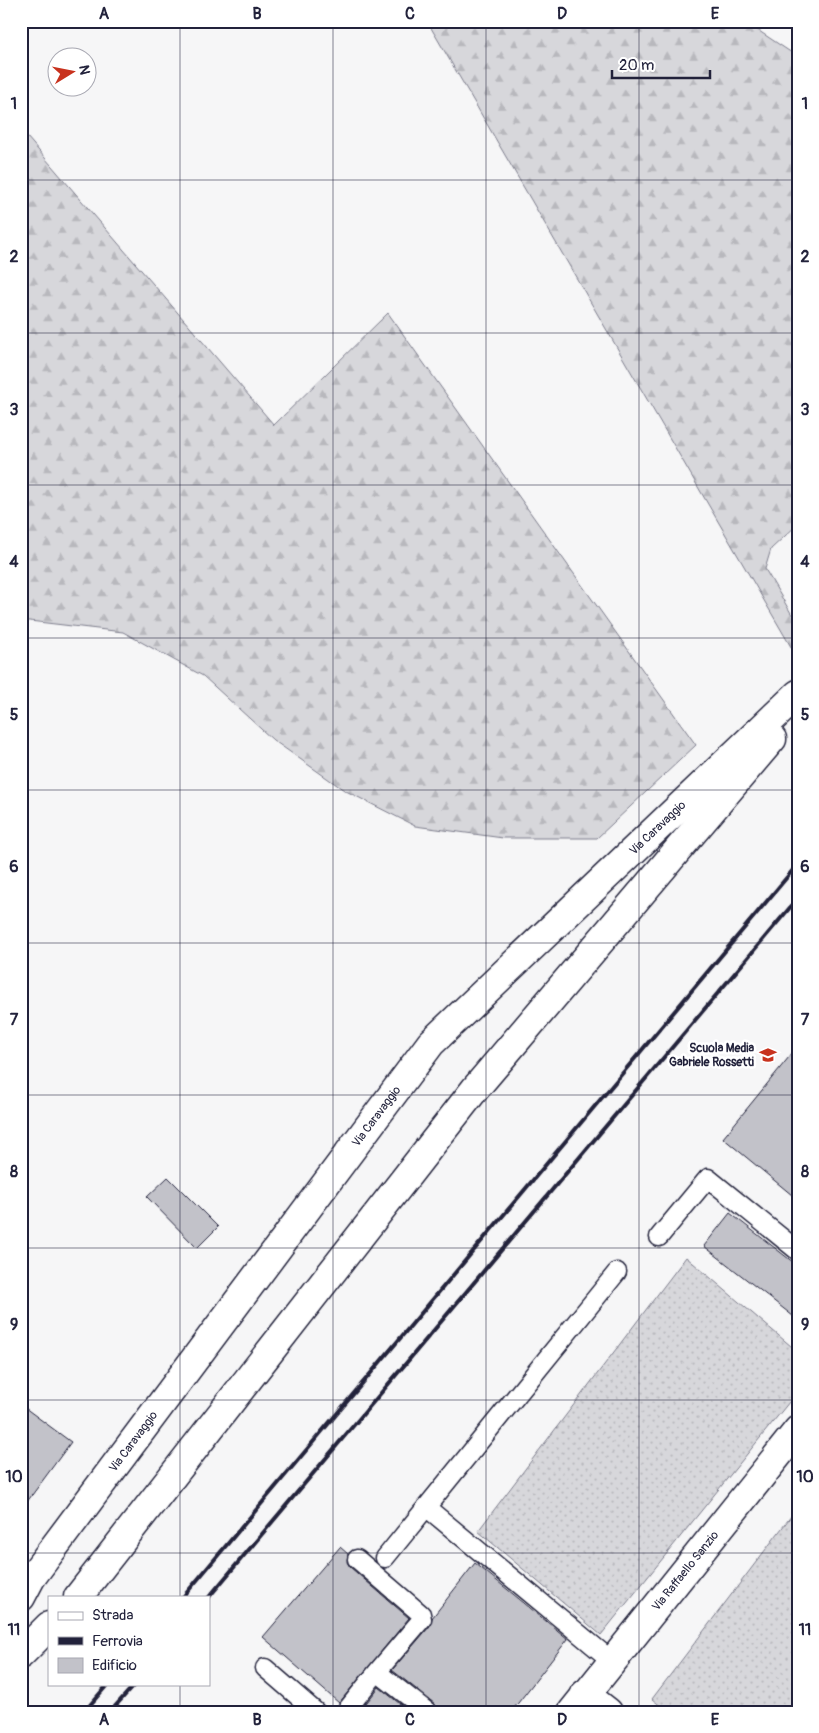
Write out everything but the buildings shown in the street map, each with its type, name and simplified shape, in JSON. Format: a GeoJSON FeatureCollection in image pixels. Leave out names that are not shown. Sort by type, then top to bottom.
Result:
{"type":"FeatureCollection","features":[{"type":"Feature","properties":{"kind":"street","name":"Via Caravaggio"},"geometry":{"type":"LineString","coordinates":[[21,1597],[31,1578],[431,1043],[798,694]]}},
{"type":"Feature","properties":{"kind":"street"},"geometry":{"type":"LineString","coordinates":[[79,1596],[475,1089],[798,709]]}},
{"type":"Feature","properties":{"kind":"street","name":"Via Raffaello Sanzio"},"geometry":{"type":"LineString","coordinates":[[579,1703],[798,1430]]}},
{"type":"Feature","properties":{"kind":"street"},"geometry":{"type":"LineString","coordinates":[[21,1654],[48,1627]]}},
{"type":"Feature","properties":{"kind":"street"},"geometry":{"type":"LineString","coordinates":[[579,1703],[608,1712]]}},
{"type":"Feature","properties":{"kind":"lane"},"geometry":{"type":"LineString","coordinates":[[659,1237],[708,1178],[798,1251]]}},
{"type":"Feature","properties":{"kind":"lane"},"geometry":{"type":"LineString","coordinates":[[385,1558],[617,1272]]}},
{"type":"Feature","properties":{"kind":"lane"},"geometry":{"type":"LineString","coordinates":[[426,1507],[612,1662]]}},
{"type":"Feature","properties":{"kind":"lane"},"geometry":{"type":"LineString","coordinates":[[345,1712],[422,1619],[421,1614],[357,1559]]}},
{"type":"Feature","properties":{"kind":"lane"},"geometry":{"type":"LineString","coordinates":[[265,1668],[316,1712]]}},
{"type":"Feature","properties":{"kind":"lane"},"geometry":{"type":"LineString","coordinates":[[377,1672],[428,1712]]}},
{"type":"Feature","properties":{"kind":"green space"},"geometry":{"type":"Polygon","coordinates":[[[427,21],[744,21],[798,57],[798,524],[771,549],[765,569],[798,625],[798,649],[794,652],[427,21]]]}},
{"type":"Feature","properties":{"kind":"green space"},"geometry":{"type":"Polygon","coordinates":[[[21,130],[274,425],[388,313],[696,745],[597,838],[503,838],[415,826],[344,790],[273,740],[203,676],[123,632],[21,620],[21,130]]]}},
{"type":"Feature","properties":{"kind":"green space"},"geometry":{"type":"Polygon","coordinates":[[[686,1257],[798,1352],[798,1391],[601,1635],[478,1531],[686,1257]]]}},
{"type":"Feature","properties":{"kind":"green space"},"geometry":{"type":"Polygon","coordinates":[[[798,1507],[798,1712],[668,1712],[652,1699],[798,1507]]]}},
{"type":"Feature","properties":{"kind":"railway"},"geometry":{"type":"LineString","coordinates":[[184,1596],[798,864]]}},
{"type":"Feature","properties":{"kind":"railway"},"geometry":{"type":"LineString","coordinates":[[210,1596],[798,898]]}},
{"type":"Feature","properties":{"kind":"railway"},"geometry":{"type":"LineString","coordinates":[[84,1712],[106,1686]]}},
{"type":"Feature","properties":{"kind":"railway"},"geometry":{"type":"LineString","coordinates":[[110,1712],[133,1686]]}},
{"type":"Feature","properties":{"kind":"place","name":"Scuola Media Gabriele Rossetti"},"geometry":{"type":"Point","coordinates":[768,1055]}}]}
